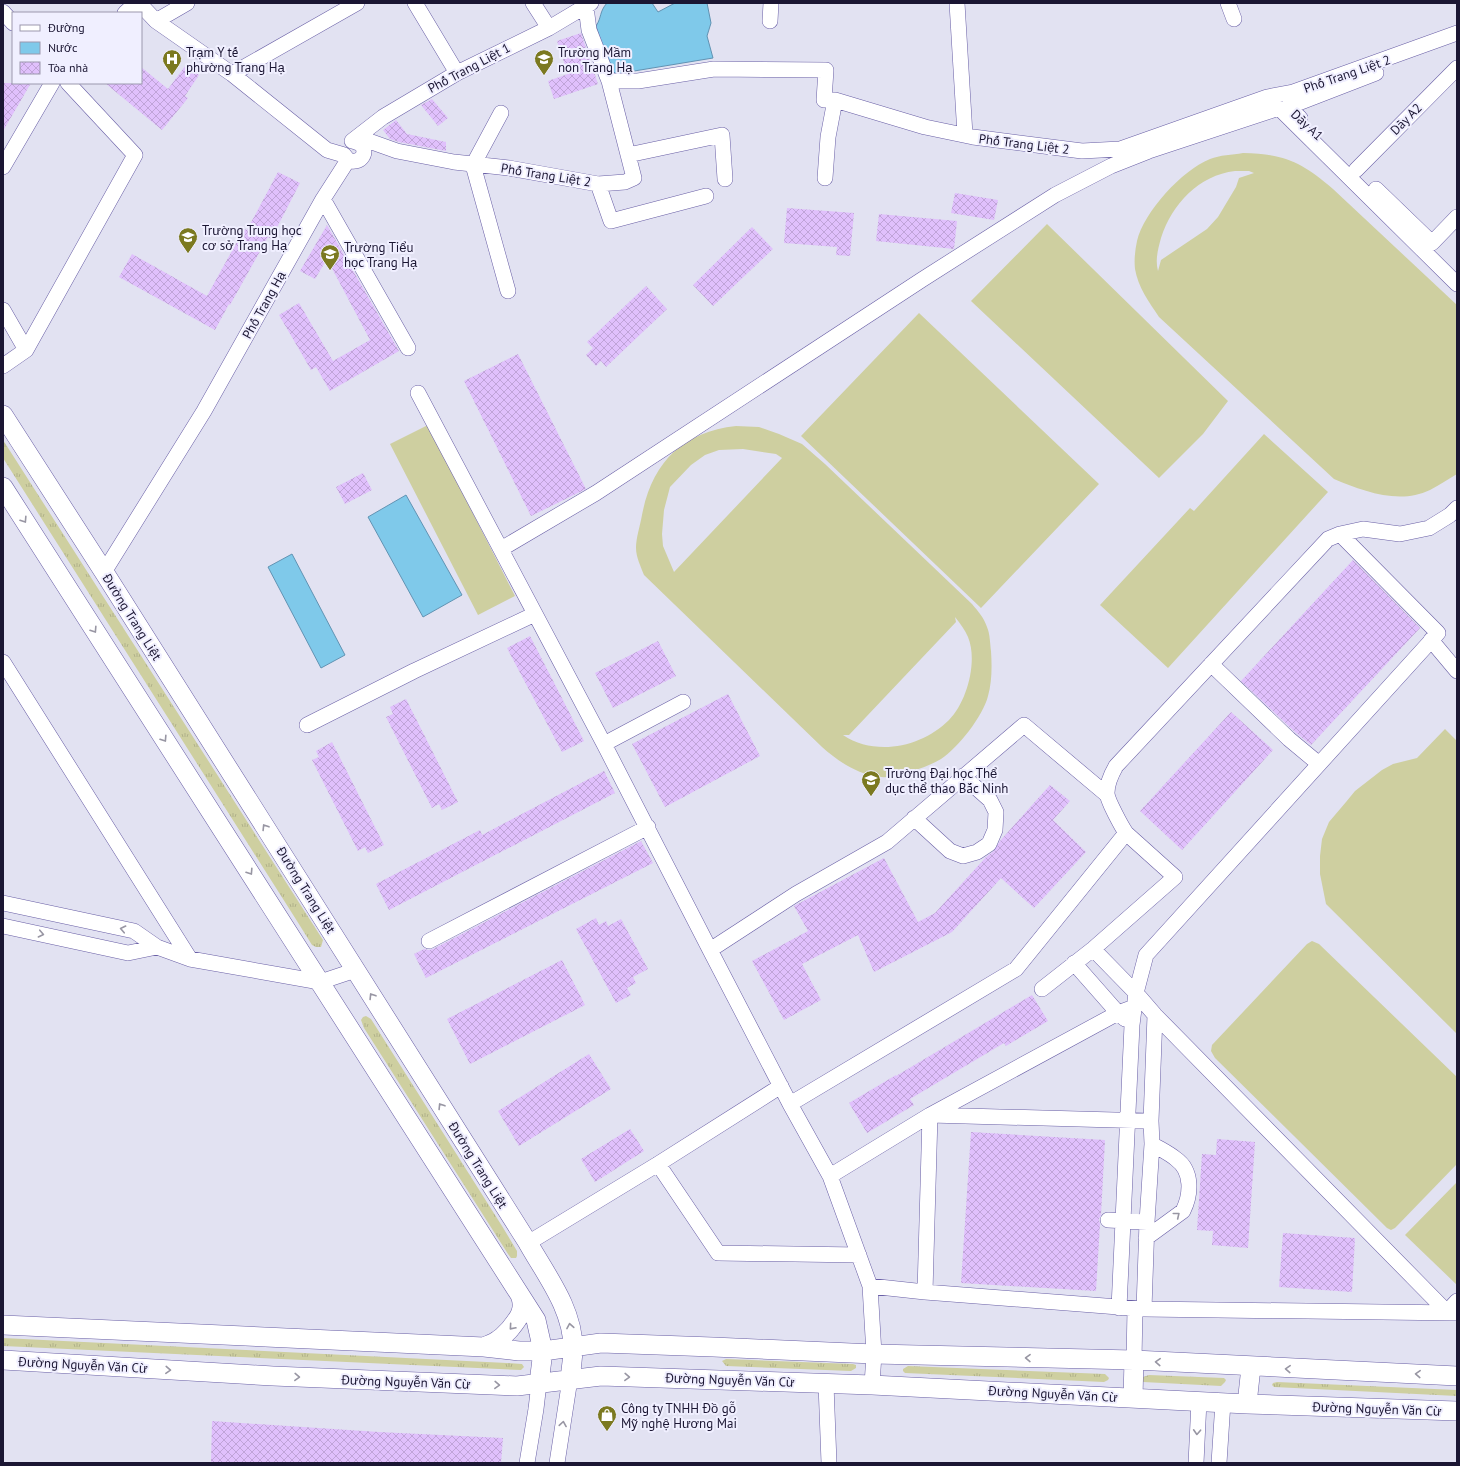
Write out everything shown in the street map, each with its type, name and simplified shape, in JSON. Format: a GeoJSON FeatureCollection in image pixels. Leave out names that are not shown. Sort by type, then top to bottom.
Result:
{"type":"FeatureCollection","features":[{"type":"Feature","properties":{"kind":"main road","name":"Đường Trang Liệt"},"geometry":{"type":"LineString","coordinates":[[3,415],[104,572],[528,1243],[566,1311],[570,1324],[573,1348],[570,1379]]}},
{"type":"Feature","properties":{"kind":"main road"},"geometry":{"type":"LineString","coordinates":[[3,487],[536,1320],[543,1351],[539,1383]]}},
{"type":"Feature","properties":{"kind":"main road"},"geometry":{"type":"LineString","coordinates":[[484,1347],[498,1341],[503,1337],[519,1319],[523,1308],[523,1302],[520,1295]]}},
{"type":"Feature","properties":{"kind":"main road"},"geometry":{"type":"LineString","coordinates":[[3,1325],[484,1347],[519,1351],[543,1351],[601,1343],[874,1354],[1134,1360],[1251,1367],[1457,1376]]}},
{"type":"Feature","properties":{"kind":"main road","name":"Đường Nguyễn Văn Cừ"},"geometry":{"type":"LineString","coordinates":[[3,1360],[273,1376],[517,1386],[601,1376],[872,1385],[1247,1404],[1457,1411]]}},
{"type":"Feature","properties":{"kind":"main road"},"geometry":{"type":"LineString","coordinates":[[1133,1398],[1134,1360]]}},
{"type":"Feature","properties":{"kind":"main road"},"geometry":{"type":"LineString","coordinates":[[1247,1404],[1251,1367]]}},
{"type":"Feature","properties":{"kind":"street"},"geometry":{"type":"LineString","coordinates":[[126,12],[138,3],[156,21],[232,74],[327,150],[346,157]]}},
{"type":"Feature","properties":{"kind":"street"},"geometry":{"type":"LineString","coordinates":[[156,21],[187,3]]}},
{"type":"Feature","properties":{"kind":"street"},"geometry":{"type":"LineString","coordinates":[[232,74],[357,3]]}},
{"type":"Feature","properties":{"kind":"street"},"geometry":{"type":"LineString","coordinates":[[415,3],[457,73]]}},
{"type":"Feature","properties":{"kind":"street"},"geometry":{"type":"LineString","coordinates":[[533,3],[549,28]]}},
{"type":"Feature","properties":{"kind":"street"},"geometry":{"type":"LineString","coordinates":[[770,21],[771,3]]}},
{"type":"Feature","properties":{"kind":"street"},"geometry":{"type":"LineString","coordinates":[[958,3],[965,135]]}},
{"type":"Feature","properties":{"kind":"street"},"geometry":{"type":"LineString","coordinates":[[1228,3],[1234,19]]}},
{"type":"Feature","properties":{"kind":"street","name":"Phố Trang Liệt 1"},"geometry":{"type":"LineString","coordinates":[[356,142],[382,117],[457,73],[549,28],[589,5]]}},
{"type":"Feature","properties":{"kind":"street","name":"Phố Trang Liệt 2"},"geometry":{"type":"LineString","coordinates":[[356,142],[369,141],[398,151],[473,165],[509,168],[598,184],[625,182],[634,178],[609,81],[589,30],[589,5]]}},
{"type":"Feature","properties":{"kind":"street"},"geometry":{"type":"LineString","coordinates":[[3,12],[12,22]]}},
{"type":"Feature","properties":{"kind":"street","name":"Phố Trang Liệt 2"},"geometry":{"type":"LineString","coordinates":[[834,100],[925,127],[965,135],[1082,151],[1120,149],[1267,97],[1293,92],[1457,34]]}},
{"type":"Feature","properties":{"kind":"street","name":"Dãy A1"},"geometry":{"type":"LineString","coordinates":[[1356,170],[1288,107],[1358,81],[1411,58],[1457,34]]}},
{"type":"Feature","properties":{"kind":"street","name":"Dãy A2"},"geometry":{"type":"LineString","coordinates":[[1356,170],[1457,68]]}},
{"type":"Feature","properties":{"kind":"street"},"geometry":{"type":"LineString","coordinates":[[609,81],[638,81],[714,69],[826,70],[824,100],[834,100],[828,137],[825,178]]}},
{"type":"Feature","properties":{"kind":"street"},"geometry":{"type":"LineString","coordinates":[[3,167],[51,84]]}},
{"type":"Feature","properties":{"kind":"street"},"geometry":{"type":"LineString","coordinates":[[3,366],[26,350],[135,155],[69,84]]}},
{"type":"Feature","properties":{"kind":"street"},"geometry":{"type":"LineString","coordinates":[[500,549],[596,493],[923,279],[1056,195],[1111,166],[1149,151],[1279,108],[1457,284]]}},
{"type":"Feature","properties":{"kind":"street"},"geometry":{"type":"LineString","coordinates":[[501,113],[473,165],[508,291]]}},
{"type":"Feature","properties":{"kind":"street"},"geometry":{"type":"LineString","coordinates":[[628,155],[722,135],[725,179]]}},
{"type":"Feature","properties":{"kind":"street","name":"Phố Trang Hạ"},"geometry":{"type":"LineString","coordinates":[[104,572],[204,411],[346,157],[344,148],[348,142],[356,142]]}},
{"type":"Feature","properties":{"kind":"street"},"geometry":{"type":"LineString","coordinates":[[1356,170],[1432,242],[1457,217]]}},
{"type":"Feature","properties":{"kind":"street"},"geometry":{"type":"LineString","coordinates":[[598,184],[611,221],[706,196]]}},
{"type":"Feature","properties":{"kind":"street"},"geometry":{"type":"LineString","coordinates":[[323,199],[408,348]]}},
{"type":"Feature","properties":{"kind":"street"},"geometry":{"type":"LineString","coordinates":[[3,310],[26,350]]}},
{"type":"Feature","properties":{"kind":"street"},"geometry":{"type":"LineString","coordinates":[[418,392],[648,827],[790,1104],[830,1176],[870,1286],[874,1354],[872,1385]]}},
{"type":"Feature","properties":{"kind":"street"},"geometry":{"type":"LineString","coordinates":[[1106,794],[1111,776],[1116,766],[1328,539],[1340,534],[1363,529],[1400,534],[1429,528],[1450,515],[1457,508]]}},
{"type":"Feature","properties":{"kind":"street"},"geometry":{"type":"LineString","coordinates":[[1119,1308],[1116,1220],[1128,1121],[1132,1025],[1135,1000],[1146,955],[1438,632],[1340,534]]}},
{"type":"Feature","properties":{"kind":"street"},"geometry":{"type":"LineString","coordinates":[[307,725],[414,671],[535,614]]}},
{"type":"Feature","properties":{"kind":"street"},"geometry":{"type":"LineString","coordinates":[[1431,640],[1457,670]]}},
{"type":"Feature","properties":{"kind":"street"},"geometry":{"type":"LineString","coordinates":[[3,662],[190,959]]}},
{"type":"Feature","properties":{"kind":"street"},"geometry":{"type":"LineString","coordinates":[[1211,664],[1290,739],[1319,764]]}},
{"type":"Feature","properties":{"kind":"street"},"geometry":{"type":"LineString","coordinates":[[604,744],[683,702]]}},
{"type":"Feature","properties":{"kind":"street"},"geometry":{"type":"LineString","coordinates":[[710,950],[796,894],[887,842],[1024,725],[1106,794],[1126,833],[1175,877],[1093,949],[1042,989]]}},
{"type":"Feature","properties":{"kind":"street"},"geometry":{"type":"LineString","coordinates":[[914,818],[950,851],[963,856],[977,852],[989,844],[995,830],[996,812],[990,800],[963,776]]}},
{"type":"Feature","properties":{"kind":"street"},"geometry":{"type":"LineString","coordinates":[[429,941],[648,827]]}},
{"type":"Feature","properties":{"kind":"street"},"geometry":{"type":"LineString","coordinates":[[790,1104],[1016,969],[1126,833]]}},
{"type":"Feature","properties":{"kind":"street"},"geometry":{"type":"LineString","coordinates":[[3,903],[134,932],[157,946],[190,959],[320,982],[356,970]]}},
{"type":"Feature","properties":{"kind":"street"},"geometry":{"type":"LineString","coordinates":[[3,926],[128,953],[157,946]]}},
{"type":"Feature","properties":{"kind":"street"},"geometry":{"type":"LineString","coordinates":[[1093,949],[1135,1000],[1155,1015],[1454,1309]]}},
{"type":"Feature","properties":{"kind":"street"},"geometry":{"type":"LineString","coordinates":[[1074,963],[1118,1013],[1132,1025]]}},
{"type":"Feature","properties":{"kind":"street"},"geometry":{"type":"LineString","coordinates":[[830,1176],[930,1115],[1118,1013],[1135,1000]]}},
{"type":"Feature","properties":{"kind":"street"},"geometry":{"type":"LineString","coordinates":[[1134,1360],[1146,1238],[1152,1144],[1151,1121],[1155,1015]]}},
{"type":"Feature","properties":{"kind":"street"},"geometry":{"type":"LineString","coordinates":[[528,1243],[658,1164],[781,1086]]}},
{"type":"Feature","properties":{"kind":"street"},"geometry":{"type":"LineString","coordinates":[[930,1115],[1151,1121]]}},
{"type":"Feature","properties":{"kind":"street"},"geometry":{"type":"LineString","coordinates":[[925,1292],[930,1115]]}},
{"type":"Feature","properties":{"kind":"street"},"geometry":{"type":"LineString","coordinates":[[1146,1238],[1183,1211],[1190,1190],[1187,1172],[1178,1159],[1152,1144]]}},
{"type":"Feature","properties":{"kind":"street"},"geometry":{"type":"LineString","coordinates":[[658,1164],[718,1253],[859,1255]]}},
{"type":"Feature","properties":{"kind":"street"},"geometry":{"type":"LineString","coordinates":[[1116,1220],[1147,1222]]}},
{"type":"Feature","properties":{"kind":"street"},"geometry":{"type":"LineString","coordinates":[[870,1286],[925,1292],[1140,1309],[1454,1309]]}},
{"type":"Feature","properties":{"kind":"street"},"geometry":{"type":"LineString","coordinates":[[557,1463],[570,1379]]}},
{"type":"Feature","properties":{"kind":"street"},"geometry":{"type":"LineString","coordinates":[[527,1463],[539,1383]]}},
{"type":"Feature","properties":{"kind":"street"},"geometry":{"type":"LineString","coordinates":[[826,1384],[829,1463]]}},
{"type":"Feature","properties":{"kind":"street"},"geometry":{"type":"LineString","coordinates":[[1196,1463],[1199,1401]]}},
{"type":"Feature","properties":{"kind":"street"},"geometry":{"type":"LineString","coordinates":[[1220,1463],[1224,1402]]}},
{"type":"Feature","properties":{"kind":"green space"},"geometry":{"type":"Polygon","coordinates":[[[1243,153],[1270,155],[1292,161],[1312,172],[1333,189],[1457,305],[1457,474],[1430,490],[1406,496],[1381,495],[1334,479],[1159,317],[1141,288],[1135,269],[1137,241],[1147,218],[1176,182],[1199,164],[1222,156],[1243,153]],[[1235,171],[1210,178],[1189,193],[1172,214],[1161,238],[1157,259],[1158,271],[1161,260],[1207,229],[1218,217],[1236,187],[1239,178],[1254,173],[1249,171],[1235,171]]]}},
{"type":"Feature","properties":{"kind":"green space"},"geometry":{"type":"Polygon","coordinates":[[[1047,224],[1228,401],[1203,434],[1159,478],[971,301],[1047,224]]]}},
{"type":"Feature","properties":{"kind":"green space"},"geometry":{"type":"Polygon","coordinates":[[[919,313],[1099,484],[981,608],[801,436],[919,313]]]}},
{"type":"Feature","properties":{"kind":"green space"},"geometry":{"type":"Polygon","coordinates":[[[428,425],[515,596],[478,615],[390,444],[428,425]]]}},
{"type":"Feature","properties":{"kind":"green space"},"geometry":{"type":"Polygon","coordinates":[[[736,426],[759,427],[802,444],[972,604],[981,615],[988,630],[992,662],[988,696],[981,713],[969,731],[948,754],[941,759],[897,776],[880,777],[856,770],[835,758],[644,575],[637,555],[636,544],[647,496],[653,480],[672,453],[685,443],[700,435],[717,429],[736,426]],[[743,449],[719,450],[705,455],[691,465],[670,487],[664,510],[662,534],[663,546],[674,572],[782,458],[776,454],[743,449]],[[955,617],[956,622],[849,735],[843,735],[856,742],[870,746],[898,746],[926,737],[949,720],[961,703],[966,692],[972,658],[968,637],[955,617]]]}},
{"type":"Feature","properties":{"kind":"green space"},"geometry":{"type":"Polygon","coordinates":[[[1264,434],[1328,492],[1168,668],[1100,605],[1190,508],[1194,511],[1264,434]]]}},
{"type":"Feature","properties":{"kind":"green space"},"geometry":{"type":"Polygon","coordinates":[[[3,440],[323,940],[321,947],[312,945],[3,458],[3,440]]]}},
{"type":"Feature","properties":{"kind":"green space"},"geometry":{"type":"Polygon","coordinates":[[[1445,729],[1457,741],[1457,1034],[1326,904],[1320,874],[1322,839],[1329,822],[1355,791],[1382,770],[1393,764],[1417,758],[1445,729]]]}},
{"type":"Feature","properties":{"kind":"green space"},"geometry":{"type":"Polygon","coordinates":[[[1312,941],[1319,944],[1457,1077],[1457,1164],[1395,1228],[1391,1230],[1387,1228],[1215,1058],[1211,1051],[1212,1045],[1307,944],[1312,941]]]}},
{"type":"Feature","properties":{"kind":"green space"},"geometry":{"type":"Polygon","coordinates":[[[366,1016],[371,1019],[502,1226],[517,1251],[516,1258],[511,1258],[508,1254],[364,1028],[361,1020],[366,1016]]]}},
{"type":"Feature","properties":{"kind":"green space"},"geometry":{"type":"Polygon","coordinates":[[[1457,1182],[1457,1285],[1405,1235],[1457,1182]]]}},
{"type":"Feature","properties":{"kind":"green space"},"geometry":{"type":"Polygon","coordinates":[[[3,1338],[507,1363],[522,1364],[524,1367],[521,1370],[3,1346],[3,1338]]]}},
{"type":"Feature","properties":{"kind":"green space"},"geometry":{"type":"Polygon","coordinates":[[[726,1359],[853,1364],[856,1365],[856,1368],[851,1371],[726,1366],[722,1361],[726,1359]]]}},
{"type":"Feature","properties":{"kind":"green space"},"geometry":{"type":"Polygon","coordinates":[[[908,1366],[1105,1374],[1109,1378],[1104,1382],[905,1373],[903,1369],[908,1366]]]}},
{"type":"Feature","properties":{"kind":"green space"},"geometry":{"type":"Polygon","coordinates":[[[1149,1375],[1224,1378],[1226,1380],[1221,1386],[1143,1382],[1143,1377],[1149,1375]]]}},
{"type":"Feature","properties":{"kind":"green space"},"geometry":{"type":"Polygon","coordinates":[[[1273,1383],[1457,1390],[1457,1396],[1274,1387],[1272,1385],[1273,1383]]]}},
{"type":"Feature","properties":{"kind":"water"},"geometry":{"type":"Polygon","coordinates":[[[607,3],[652,3],[658,12],[675,3],[707,3],[711,23],[707,36],[713,58],[616,74],[608,66],[596,26],[607,3]]]}},
{"type":"Feature","properties":{"kind":"water"},"geometry":{"type":"Polygon","coordinates":[[[406,495],[462,595],[423,617],[368,517],[406,495]]]}},
{"type":"Feature","properties":{"kind":"water"},"geometry":{"type":"Polygon","coordinates":[[[292,554],[345,655],[321,668],[268,567],[292,554]]]}},
{"type":"Feature","properties":{"kind":"building"},"geometry":{"type":"Polygon","coordinates":[[[581,33],[598,84],[554,99],[548,81],[568,74],[557,41],[581,33]]]}},
{"type":"Feature","properties":{"kind":"building"},"geometry":{"type":"Polygon","coordinates":[[[186,65],[199,75],[185,96],[188,98],[162,130],[106,84],[142,84],[142,68],[168,89],[186,65]]]}},
{"type":"Feature","properties":{"kind":"building"},"geometry":{"type":"Polygon","coordinates":[[[3,83],[30,84],[3,131],[3,83]]]}},
{"type":"Feature","properties":{"kind":"building"},"geometry":{"type":"Polygon","coordinates":[[[432,99],[448,118],[438,126],[421,105],[432,99]]]}},
{"type":"Feature","properties":{"kind":"building"},"geometry":{"type":"Polygon","coordinates":[[[396,120],[407,134],[446,142],[446,151],[390,139],[383,130],[396,120]]]}},
{"type":"Feature","properties":{"kind":"building"},"geometry":{"type":"Polygon","coordinates":[[[278,172],[300,183],[271,239],[268,237],[215,330],[119,277],[132,254],[207,296],[244,229],[247,230],[278,172]]]}},
{"type":"Feature","properties":{"kind":"building"},"geometry":{"type":"Polygon","coordinates":[[[955,193],[998,200],[994,220],[951,213],[955,193]]]}},
{"type":"Feature","properties":{"kind":"building"},"geometry":{"type":"Polygon","coordinates":[[[787,208],[854,213],[850,256],[836,255],[837,247],[784,243],[787,208]]]}},
{"type":"Feature","properties":{"kind":"building"},"geometry":{"type":"Polygon","coordinates":[[[879,214],[957,221],[954,249],[876,241],[879,214]]]}},
{"type":"Feature","properties":{"kind":"building"},"geometry":{"type":"Polygon","coordinates":[[[327,225],[399,351],[330,391],[316,367],[311,370],[279,315],[299,303],[333,361],[370,340],[327,259],[315,279],[300,271],[327,225]]]}},
{"type":"Feature","properties":{"kind":"building"},"geometry":{"type":"Polygon","coordinates":[[[752,227],[773,249],[713,306],[693,285],[752,227]]]}},
{"type":"Feature","properties":{"kind":"building"},"geometry":{"type":"Polygon","coordinates":[[[646,286],[667,309],[606,367],[601,361],[596,366],[586,355],[593,348],[587,342],[646,286]]]}},
{"type":"Feature","properties":{"kind":"building"},"geometry":{"type":"Polygon","coordinates":[[[518,354],[586,489],[531,516],[464,381],[518,354]]]}},
{"type":"Feature","properties":{"kind":"building"},"geometry":{"type":"Polygon","coordinates":[[[363,473],[372,490],[345,504],[336,487],[363,473]]]}},
{"type":"Feature","properties":{"kind":"building"},"geometry":{"type":"Polygon","coordinates":[[[1353,560],[1420,628],[1311,745],[1295,732],[1241,681],[1353,560]]]}},
{"type":"Feature","properties":{"kind":"building"},"geometry":{"type":"Polygon","coordinates":[[[530,636],[584,741],[562,752],[507,648],[530,636]]]}},
{"type":"Feature","properties":{"kind":"building"},"geometry":{"type":"Polygon","coordinates":[[[658,641],[676,676],[613,708],[595,673],[658,641]]]}},
{"type":"Feature","properties":{"kind":"building"},"geometry":{"type":"Polygon","coordinates":[[[728,694],[760,756],[665,807],[632,744],[728,694]]]}},
{"type":"Feature","properties":{"kind":"building"},"geometry":{"type":"Polygon","coordinates":[[[406,699],[458,802],[442,810],[439,804],[432,808],[386,717],[393,714],[390,707],[406,699]]]}},
{"type":"Feature","properties":{"kind":"building"},"geometry":{"type":"Polygon","coordinates":[[[1231,712],[1273,750],[1182,850],[1140,811],[1231,712]]]}},
{"type":"Feature","properties":{"kind":"building"},"geometry":{"type":"Polygon","coordinates":[[[332,742],[384,845],[368,853],[365,847],[358,851],[312,760],[319,757],[316,751],[332,742]]]}},
{"type":"Feature","properties":{"kind":"building"},"geometry":{"type":"Polygon","coordinates":[[[604,771],[615,793],[389,910],[376,884],[480,830],[482,835],[604,771]]]}},
{"type":"Feature","properties":{"kind":"building"},"geometry":{"type":"Polygon","coordinates":[[[1050,785],[1070,801],[1053,820],[1086,852],[1034,908],[1001,878],[952,932],[874,972],[858,935],[802,964],[821,1000],[784,1020],[752,961],[808,931],[794,906],[884,858],[918,922],[935,913],[986,857],[994,851],[1000,841],[1050,785]]]}},
{"type":"Feature","properties":{"kind":"building"},"geometry":{"type":"Polygon","coordinates":[[[641,841],[653,863],[426,978],[414,954],[424,949],[433,949],[641,841]]]}},
{"type":"Feature","properties":{"kind":"building"},"geometry":{"type":"Polygon","coordinates":[[[596,918],[599,925],[606,921],[608,926],[621,919],[648,969],[633,977],[636,983],[627,988],[631,995],[616,1003],[576,929],[596,918]]]}},
{"type":"Feature","properties":{"kind":"building"},"geometry":{"type":"Polygon","coordinates":[[[562,960],[585,1005],[470,1064],[447,1019],[562,960]]]}},
{"type":"Feature","properties":{"kind":"building"},"geometry":{"type":"Polygon","coordinates":[[[1032,995],[1048,1021],[1006,1046],[1004,1043],[910,1099],[914,1105],[867,1133],[849,1103],[1032,995]]]}},
{"type":"Feature","properties":{"kind":"building"},"geometry":{"type":"Polygon","coordinates":[[[589,1054],[611,1089],[519,1146],[498,1111],[589,1054]]]}},
{"type":"Feature","properties":{"kind":"building"},"geometry":{"type":"Polygon","coordinates":[[[630,1129],[644,1151],[595,1182],[581,1159],[630,1129]]]}},
{"type":"Feature","properties":{"kind":"building"},"geometry":{"type":"Polygon","coordinates":[[[971,1132],[1105,1140],[1101,1215],[1099,1219],[1100,1224],[1096,1291],[961,1283],[971,1132]]]}},
{"type":"Feature","properties":{"kind":"building"},"geometry":{"type":"Polygon","coordinates":[[[1217,1139],[1255,1142],[1248,1248],[1212,1245],[1213,1231],[1197,1230],[1202,1154],[1216,1155],[1217,1139]]]}},
{"type":"Feature","properties":{"kind":"building"},"geometry":{"type":"Polygon","coordinates":[[[1283,1233],[1355,1238],[1352,1292],[1279,1287],[1283,1233]]]}},
{"type":"Feature","properties":{"kind":"building"},"geometry":{"type":"Polygon","coordinates":[[[212,1421],[379,1432],[503,1438],[501,1463],[211,1463],[212,1421]]]}},
{"type":"Feature","properties":{"kind":"place","name":"Trạm Y tế phường Trang Hạ"},"geometry":{"type":"Point","coordinates":[172,76]}},
{"type":"Feature","properties":{"kind":"place","name":"Trường Mầm non Trang Hạ"},"geometry":{"type":"Point","coordinates":[544,76]}},
{"type":"Feature","properties":{"kind":"place","name":"Trường Trung học cơ sở Trang Hạ"},"geometry":{"type":"Point","coordinates":[188,254]}},
{"type":"Feature","properties":{"kind":"place","name":"Trường Tiểu học Trang Hạ"},"geometry":{"type":"Point","coordinates":[330,271]}},
{"type":"Feature","properties":{"kind":"place","name":"Trường Đại học Thể dục thể thao Bắc Ninh"},"geometry":{"type":"Point","coordinates":[871,797]}},
{"type":"Feature","properties":{"kind":"place","name":"Công ty TNHH Đồ gỗ Mỹ nghệ Hương Mai"},"geometry":{"type":"Point","coordinates":[607,1432]}}]}
